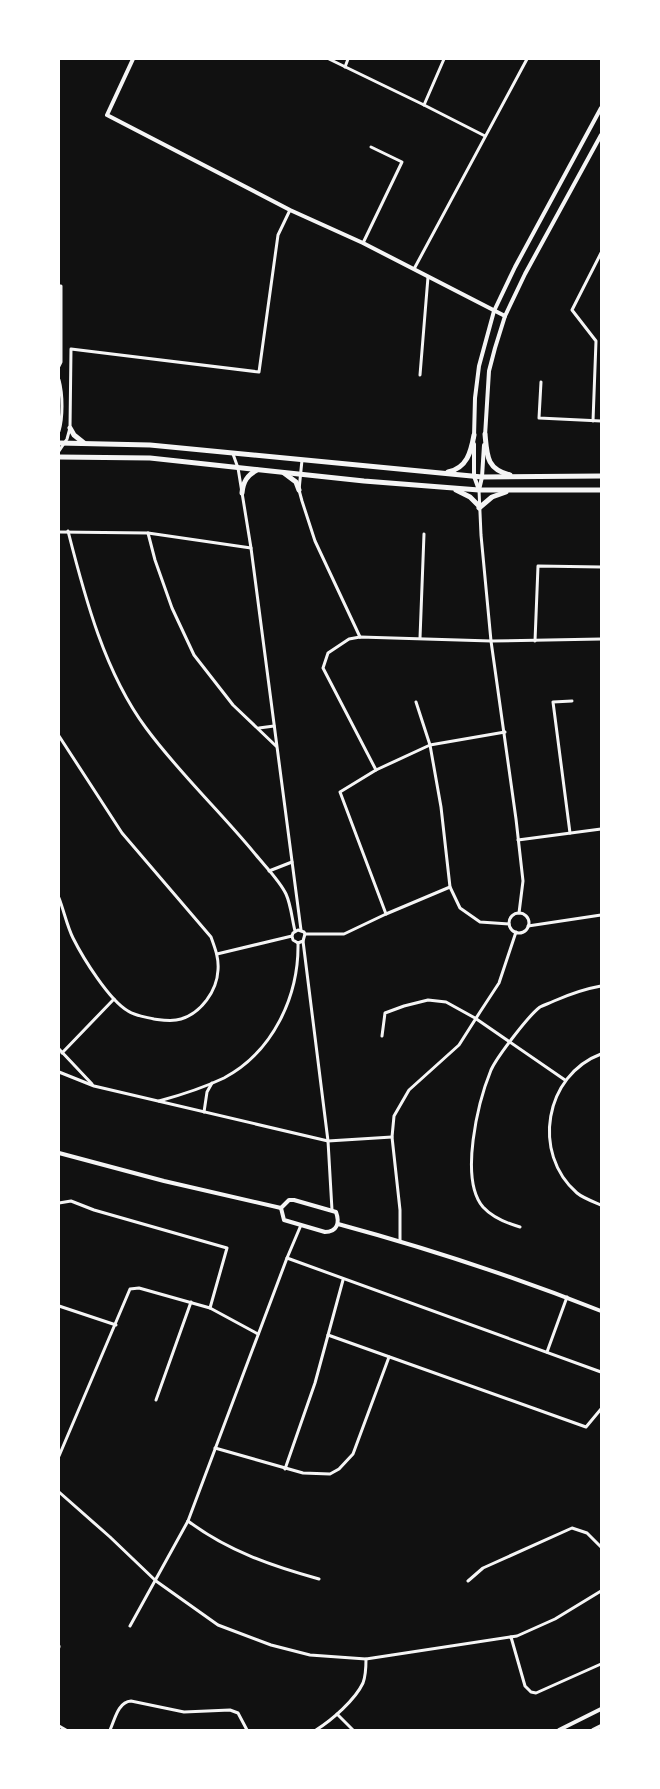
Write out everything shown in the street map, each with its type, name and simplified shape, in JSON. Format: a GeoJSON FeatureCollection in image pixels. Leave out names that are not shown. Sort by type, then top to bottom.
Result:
{"type":"FeatureCollection","features":[{"type":"Feature","properties":{"kind":"main road"},"geometry":{"type":"LineString","coordinates":[[70,428],[74,435],[85,443]]}},
{"type":"Feature","properties":{"kind":"main road"},"geometry":{"type":"LineString","coordinates":[[485,434],[488,460],[492,466],[501,472],[526,477]]}},
{"type":"Feature","properties":{"kind":"main road"},"geometry":{"type":"LineString","coordinates":[[440,473],[452,471],[463,465],[470,455],[474,435]]}},
{"type":"Feature","properties":{"kind":"main road"},"geometry":{"type":"LineString","coordinates":[[59,443],[150,445],[482,477],[601,476]]}},
{"type":"Feature","properties":{"kind":"main road"},"geometry":{"type":"LineString","coordinates":[[59,457],[150,458],[364,481],[479,490],[601,490]]}},
{"type":"Feature","properties":{"kind":"main road"},"geometry":{"type":"LineString","coordinates":[[242,493],[242,487],[246,478],[260,469]]}},
{"type":"Feature","properties":{"kind":"main road"},"geometry":{"type":"LineString","coordinates":[[282,471],[293,480],[299,490]]}},
{"type":"Feature","properties":{"kind":"main road"},"geometry":{"type":"LineString","coordinates":[[448,487],[470,497],[479,507],[492,497],[512,490]]}},
{"type":"Feature","properties":{"kind":"street"},"geometry":{"type":"LineString","coordinates":[[133,59],[107,115],[290,210],[363,243],[505,316]]}},
{"type":"Feature","properties":{"kind":"street"},"geometry":{"type":"LineString","coordinates":[[329,59],[485,136]]}},
{"type":"Feature","properties":{"kind":"street"},"geometry":{"type":"LineString","coordinates":[[345,66],[348,59]]}},
{"type":"Feature","properties":{"kind":"street"},"geometry":{"type":"LineString","coordinates":[[424,105],[444,59]]}},
{"type":"Feature","properties":{"kind":"street"},"geometry":{"type":"LineString","coordinates":[[414,269],[527,59]]}},
{"type":"Feature","properties":{"kind":"street"},"geometry":{"type":"LineString","coordinates":[[479,490],[474,476],[475,398],[480,366],[494,311],[515,267],[601,108]]}},
{"type":"Feature","properties":{"kind":"street"},"geometry":{"type":"LineString","coordinates":[[519,913],[523,881],[491,641],[479,507],[490,371],[505,316],[525,274],[601,135]]}},
{"type":"Feature","properties":{"kind":"street"},"geometry":{"type":"LineString","coordinates":[[363,243],[402,162],[371,147]]}},
{"type":"Feature","properties":{"kind":"street"},"geometry":{"type":"LineString","coordinates":[[59,451],[66,442],[70,428],[71,349],[259,372],[278,236],[290,210]]}},
{"type":"Feature","properties":{"kind":"street"},"geometry":{"type":"LineString","coordinates":[[593,421],[596,341],[572,310],[601,253]]}},
{"type":"Feature","properties":{"kind":"street"},"geometry":{"type":"LineString","coordinates":[[420,375],[428,277]]}},
{"type":"Feature","properties":{"kind":"street"},"geometry":{"type":"LineString","coordinates":[[59,366],[60,286]]}},
{"type":"Feature","properties":{"kind":"street"},"geometry":{"type":"LineString","coordinates":[[59,380],[61,392],[59,431]]}},
{"type":"Feature","properties":{"kind":"street"},"geometry":{"type":"LineString","coordinates":[[541,382],[539,418],[601,421]]}},
{"type":"Feature","properties":{"kind":"street"},"geometry":{"type":"LineString","coordinates":[[232,453],[238,468],[251,548],[301,930],[305,934],[344,934],[450,887]]}},
{"type":"Feature","properties":{"kind":"street"},"geometry":{"type":"LineString","coordinates":[[302,459],[299,490],[315,541],[360,637]]}},
{"type":"Feature","properties":{"kind":"street"},"geometry":{"type":"LineString","coordinates":[[68,531],[86,599],[125,696],[146,728],[269,871],[286,894],[295,931],[292,936],[217,954]]}},
{"type":"Feature","properties":{"kind":"street"},"geometry":{"type":"LineString","coordinates":[[59,532],[148,533],[251,548]]}},
{"type":"Feature","properties":{"kind":"street"},"geometry":{"type":"LineString","coordinates":[[148,533],[155,560],[172,608],[194,655],[233,705],[276,746]]}},
{"type":"Feature","properties":{"kind":"street"},"geometry":{"type":"LineString","coordinates":[[420,638],[424,534]]}},
{"type":"Feature","properties":{"kind":"street"},"geometry":{"type":"LineString","coordinates":[[535,641],[538,566],[601,567]]}},
{"type":"Feature","properties":{"kind":"street"},"geometry":{"type":"LineString","coordinates":[[376,770],[323,668],[328,653],[349,638],[491,641],[601,639]]}},
{"type":"Feature","properties":{"kind":"street"},"geometry":{"type":"LineString","coordinates":[[570,833],[553,702],[572,701]]}},
{"type":"Feature","properties":{"kind":"street"},"geometry":{"type":"LineString","coordinates":[[416,702],[430,744],[441,807],[450,887],[460,908],[480,922],[509,924]]}},
{"type":"Feature","properties":{"kind":"street"},"geometry":{"type":"LineString","coordinates":[[258,728],[274,726]]}},
{"type":"Feature","properties":{"kind":"street"},"geometry":{"type":"LineString","coordinates":[[386,914],[340,792],[376,770],[430,744],[504,732]]}},
{"type":"Feature","properties":{"kind":"street"},"geometry":{"type":"LineString","coordinates":[[59,736],[122,833],[211,937],[217,954],[218,971],[216,986],[209,999],[193,1013],[180,1019],[164,1021],[129,1012],[102,985],[73,938],[59,898]]}},
{"type":"Feature","properties":{"kind":"street"},"geometry":{"type":"LineString","coordinates":[[518,840],[601,828]]}},
{"type":"Feature","properties":{"kind":"street"},"geometry":{"type":"LineString","coordinates":[[269,871],[292,862]]}},
{"type":"Feature","properties":{"kind":"street"},"geometry":{"type":"LineString","coordinates":[[519,913],[510,918],[509,924],[516,932],[522,932],[528,926],[601,915]]}},
{"type":"Feature","properties":{"kind":"street"},"geometry":{"type":"LineString","coordinates":[[519,913],[527,917],[528,926]]}},
{"type":"Feature","properties":{"kind":"street"},"geometry":{"type":"LineString","coordinates":[[295,931],[301,930]]}},
{"type":"Feature","properties":{"kind":"street"},"geometry":{"type":"LineString","coordinates":[[400,1241],[400,1210],[392,1137],[394,1116],[410,1090],[458,1045],[499,983],[516,932]]}},
{"type":"Feature","properties":{"kind":"street"},"geometry":{"type":"LineString","coordinates":[[158,1101],[191,1092],[225,1077],[244,1064],[264,1045],[281,1020],[289,1002],[299,960],[301,942],[305,934]]}},
{"type":"Feature","properties":{"kind":"street"},"geometry":{"type":"LineString","coordinates":[[292,936],[293,940],[301,942]]}},
{"type":"Feature","properties":{"kind":"street"},"geometry":{"type":"LineString","coordinates":[[301,942],[328,1141],[332,1210]]}},
{"type":"Feature","properties":{"kind":"street"},"geometry":{"type":"LineString","coordinates":[[520,1227],[493,1216],[482,1206],[474,1191],[471,1170],[473,1145],[480,1106],[491,1069],[510,1041],[540,1008],[580,989],[601,986]]}},
{"type":"Feature","properties":{"kind":"street"},"geometry":{"type":"LineString","coordinates":[[62,1053],[114,999]]}},
{"type":"Feature","properties":{"kind":"street"},"geometry":{"type":"LineString","coordinates":[[382,1036],[385,1013],[428,1000],[446,1002],[475,1018],[565,1080]]}},
{"type":"Feature","properties":{"kind":"street"},"geometry":{"type":"LineString","coordinates":[[59,1049],[94,1086]]}},
{"type":"Feature","properties":{"kind":"street"},"geometry":{"type":"LineString","coordinates":[[601,1054],[588,1058],[565,1080],[556,1096],[550,1117],[549,1142],[560,1174],[578,1194],[601,1205]]}},
{"type":"Feature","properties":{"kind":"street"},"geometry":{"type":"LineString","coordinates":[[59,1072],[94,1086],[328,1141],[392,1137]]}},
{"type":"Feature","properties":{"kind":"street"},"geometry":{"type":"LineString","coordinates":[[204,1112],[207,1092],[212,1083]]}},
{"type":"Feature","properties":{"kind":"street"},"geometry":{"type":"LineString","coordinates":[[59,1153],[164,1181],[281,1208]]}},
{"type":"Feature","properties":{"kind":"street"},"geometry":{"type":"LineString","coordinates":[[289,1200],[294,1200],[332,1210],[336,1212],[338,1224],[331,1232],[325,1232],[284,1220],[281,1208],[289,1200]]}},
{"type":"Feature","properties":{"kind":"street"},"geometry":{"type":"LineString","coordinates":[[59,1202],[71,1201],[94,1210],[227,1248],[210,1308]]}},
{"type":"Feature","properties":{"kind":"street"},"geometry":{"type":"LineString","coordinates":[[338,1224],[400,1241],[567,1297],[601,1311]]}},
{"type":"Feature","properties":{"kind":"street"},"geometry":{"type":"LineString","coordinates":[[130,1626],[188,1521],[301,1225]]}},
{"type":"Feature","properties":{"kind":"street"},"geometry":{"type":"LineString","coordinates":[[287,1258],[343,1280],[601,1372]]}},
{"type":"Feature","properties":{"kind":"street"},"geometry":{"type":"LineString","coordinates":[[285,1469],[315,1383],[343,1280]]}},
{"type":"Feature","properties":{"kind":"street"},"geometry":{"type":"LineString","coordinates":[[59,1456],[130,1290],[139,1288],[210,1308],[258,1334]]}},
{"type":"Feature","properties":{"kind":"street"},"geometry":{"type":"LineString","coordinates":[[547,1352],[567,1297]]}},
{"type":"Feature","properties":{"kind":"street"},"geometry":{"type":"LineString","coordinates":[[156,1400],[191,1302]]}},
{"type":"Feature","properties":{"kind":"street"},"geometry":{"type":"LineString","coordinates":[[59,1306],[116,1325]]}},
{"type":"Feature","properties":{"kind":"street"},"geometry":{"type":"LineString","coordinates":[[328,1335],[586,1426],[601,1409]]}},
{"type":"Feature","properties":{"kind":"street"},"geometry":{"type":"LineString","coordinates":[[215,1448],[285,1469],[303,1473],[330,1474],[339,1469],[353,1454],[389,1357]]}},
{"type":"Feature","properties":{"kind":"street"},"geometry":{"type":"LineString","coordinates":[[59,1492],[110,1537],[156,1582],[218,1625],[271,1645],[310,1655],[366,1659],[517,1636],[555,1619],[601,1591]]}},
{"type":"Feature","properties":{"kind":"street"},"geometry":{"type":"LineString","coordinates":[[188,1521],[235,1549],[275,1567],[319,1579]]}},
{"type":"Feature","properties":{"kind":"street"},"geometry":{"type":"LineString","coordinates":[[468,1581],[483,1568],[572,1528],[587,1533],[601,1547]]}},
{"type":"Feature","properties":{"kind":"street"},"geometry":{"type":"LineString","coordinates":[[511,1637],[525,1686],[531,1692],[536,1693],[601,1664]]}},
{"type":"Feature","properties":{"kind":"street"},"geometry":{"type":"LineString","coordinates":[[316,1730],[338,1714],[359,1690],[363,1682],[366,1659]]}},
{"type":"Feature","properties":{"kind":"street"},"geometry":{"type":"LineString","coordinates":[[110,1730],[120,1706],[125,1701],[131,1701],[184,1712],[230,1710],[238,1713],[247,1730]]}},
{"type":"Feature","properties":{"kind":"street"},"geometry":{"type":"LineString","coordinates":[[559,1730],[601,1709]]}},
{"type":"Feature","properties":{"kind":"street"},"geometry":{"type":"LineString","coordinates":[[338,1714],[354,1730]]}},
{"type":"Feature","properties":{"kind":"street"},"geometry":{"type":"LineString","coordinates":[[59,1726],[66,1730]]}},
{"type":"Feature","properties":{"kind":"street"},"geometry":{"type":"LineString","coordinates":[[593,1730],[601,1726]]}}]}
